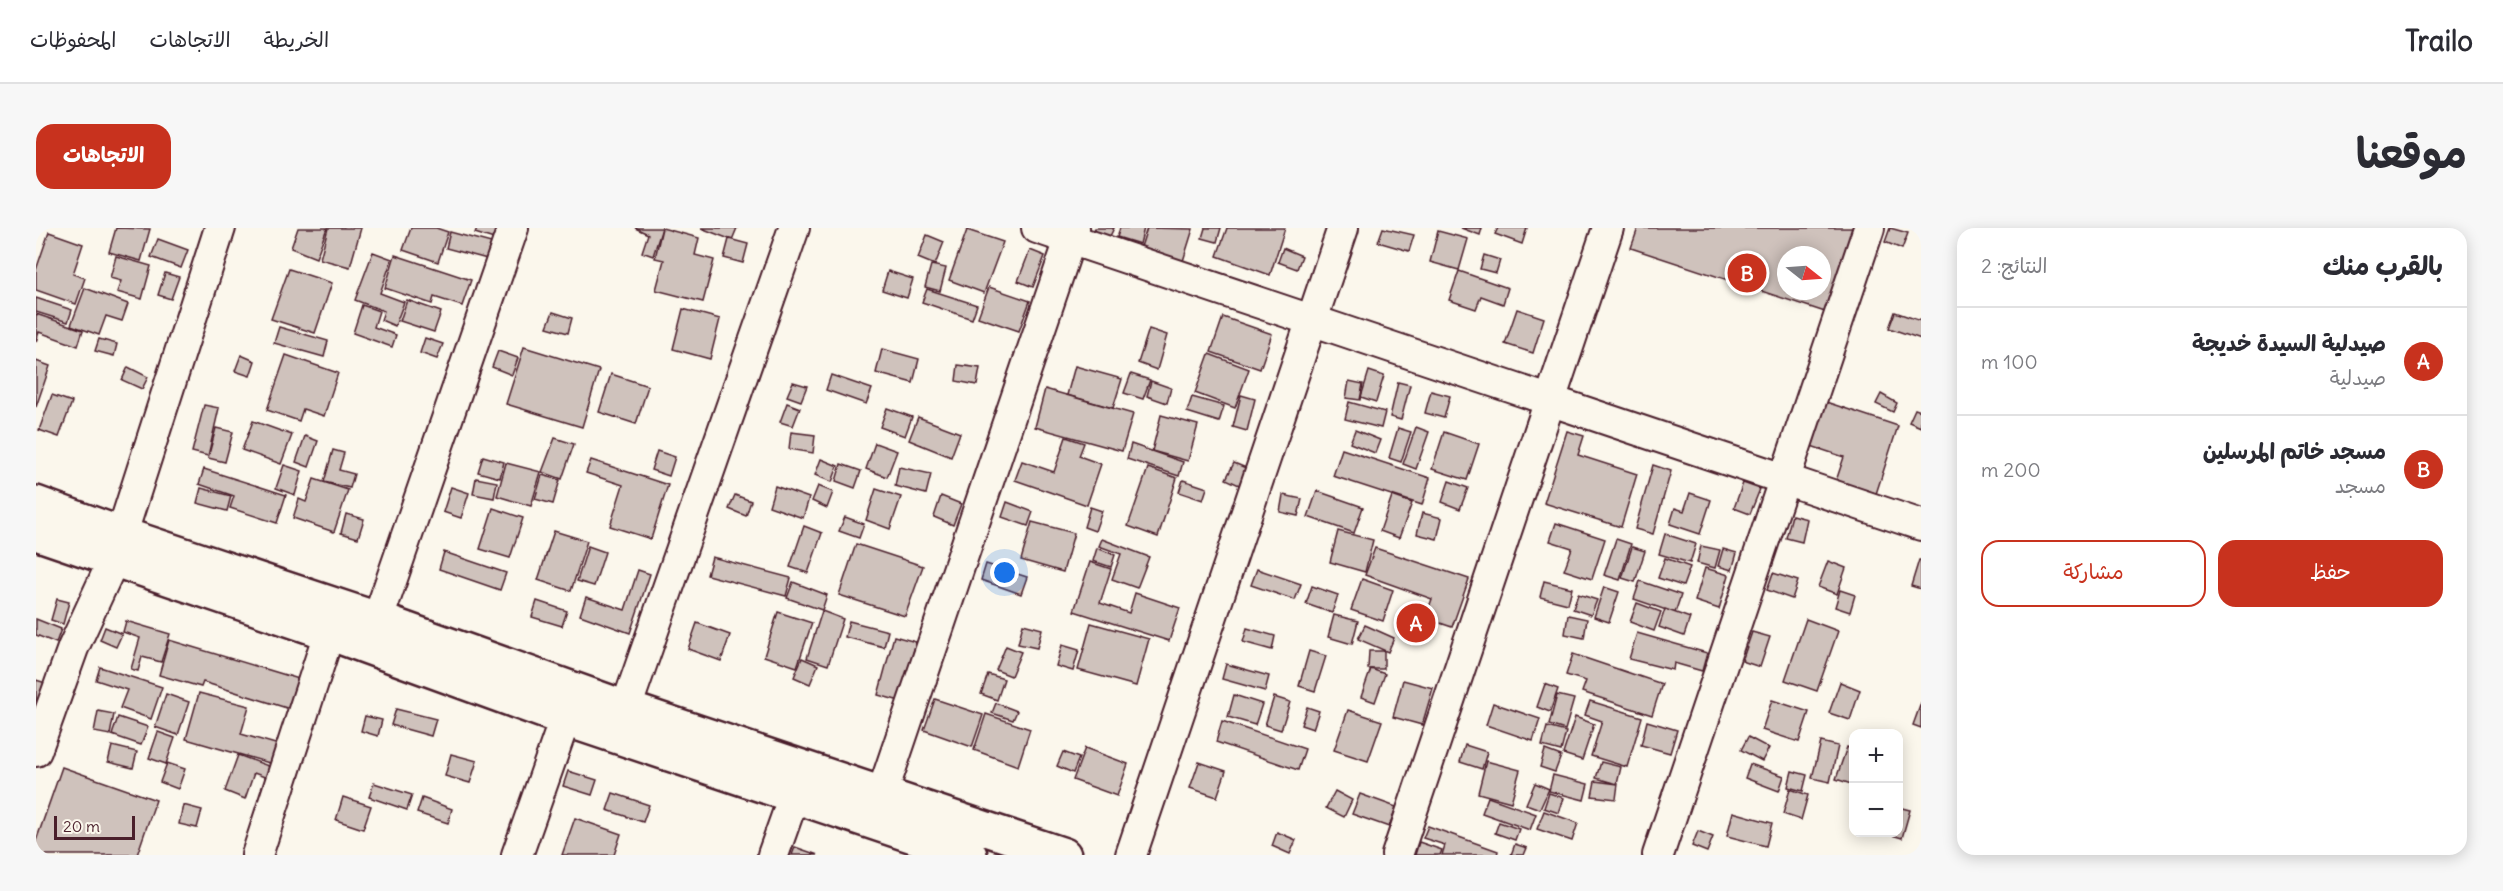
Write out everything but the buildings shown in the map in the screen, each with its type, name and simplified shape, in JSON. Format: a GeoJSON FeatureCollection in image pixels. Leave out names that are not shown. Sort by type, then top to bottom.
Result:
{"type":"FeatureCollection","features":[{"type":"Feature","properties":{"kind":"main road"},"geometry":{"type":"LineString","coordinates":[[36,503],[117,548],[329,633],[372,633],[565,719],[970,855]]}},
{"type":"Feature","properties":{"kind":"main road"},"geometry":{"type":"LineString","coordinates":[[36,533],[117,548],[372,633],[626,708],[1064,855]]}},
{"type":"Feature","properties":{"kind":"street"},"geometry":{"type":"LineString","coordinates":[[36,751],[73,648],[117,548],[220,228]]}},
{"type":"Feature","properties":{"kind":"street"},"geometry":{"type":"LineString","coordinates":[[372,633],[513,228]]}},
{"type":"Feature","properties":{"kind":"street"},"geometry":{"type":"LineString","coordinates":[[626,708],[794,228]]}},
{"type":"Feature","properties":{"kind":"street"},"geometry":{"type":"LineString","coordinates":[[1037,228],[1072,233],[1314,321],[1921,525]]}},
{"type":"Feature","properties":{"kind":"street"},"geometry":{"type":"LineString","coordinates":[[1131,855],[1314,321],[1343,228]]}},
{"type":"Feature","properties":{"kind":"street"},"geometry":{"type":"LineString","coordinates":[[1397,855],[1608,228]]}},
{"type":"Feature","properties":{"kind":"street"},"geometry":{"type":"LineString","coordinates":[[1658,855],[1869,228]]}},
{"type":"Feature","properties":{"kind":"street"},"geometry":{"type":"LineString","coordinates":[[882,794],[1072,233]]}},
{"type":"Feature","properties":{"kind":"street"},"geometry":{"type":"LineString","coordinates":[[257,855],[329,633]]}},
{"type":"Feature","properties":{"kind":"street"},"geometry":{"type":"LineString","coordinates":[[518,855],[565,719]]}},
{"type":"Feature","properties":{"kind":"street"},"geometry":{"type":"LineString","coordinates":[[773,855],[794,796]]}},
{"type":"Feature","properties":{"kind":"place","name":"مسجد خاتم المرسلين"},"geometry":{"type":"Point","coordinates":[1747,273]}},
{"type":"Feature","properties":{"kind":"place","name":"صيدلية السيدة خديجة"},"geometry":{"type":"Point","coordinates":[1416,623]}}]}
